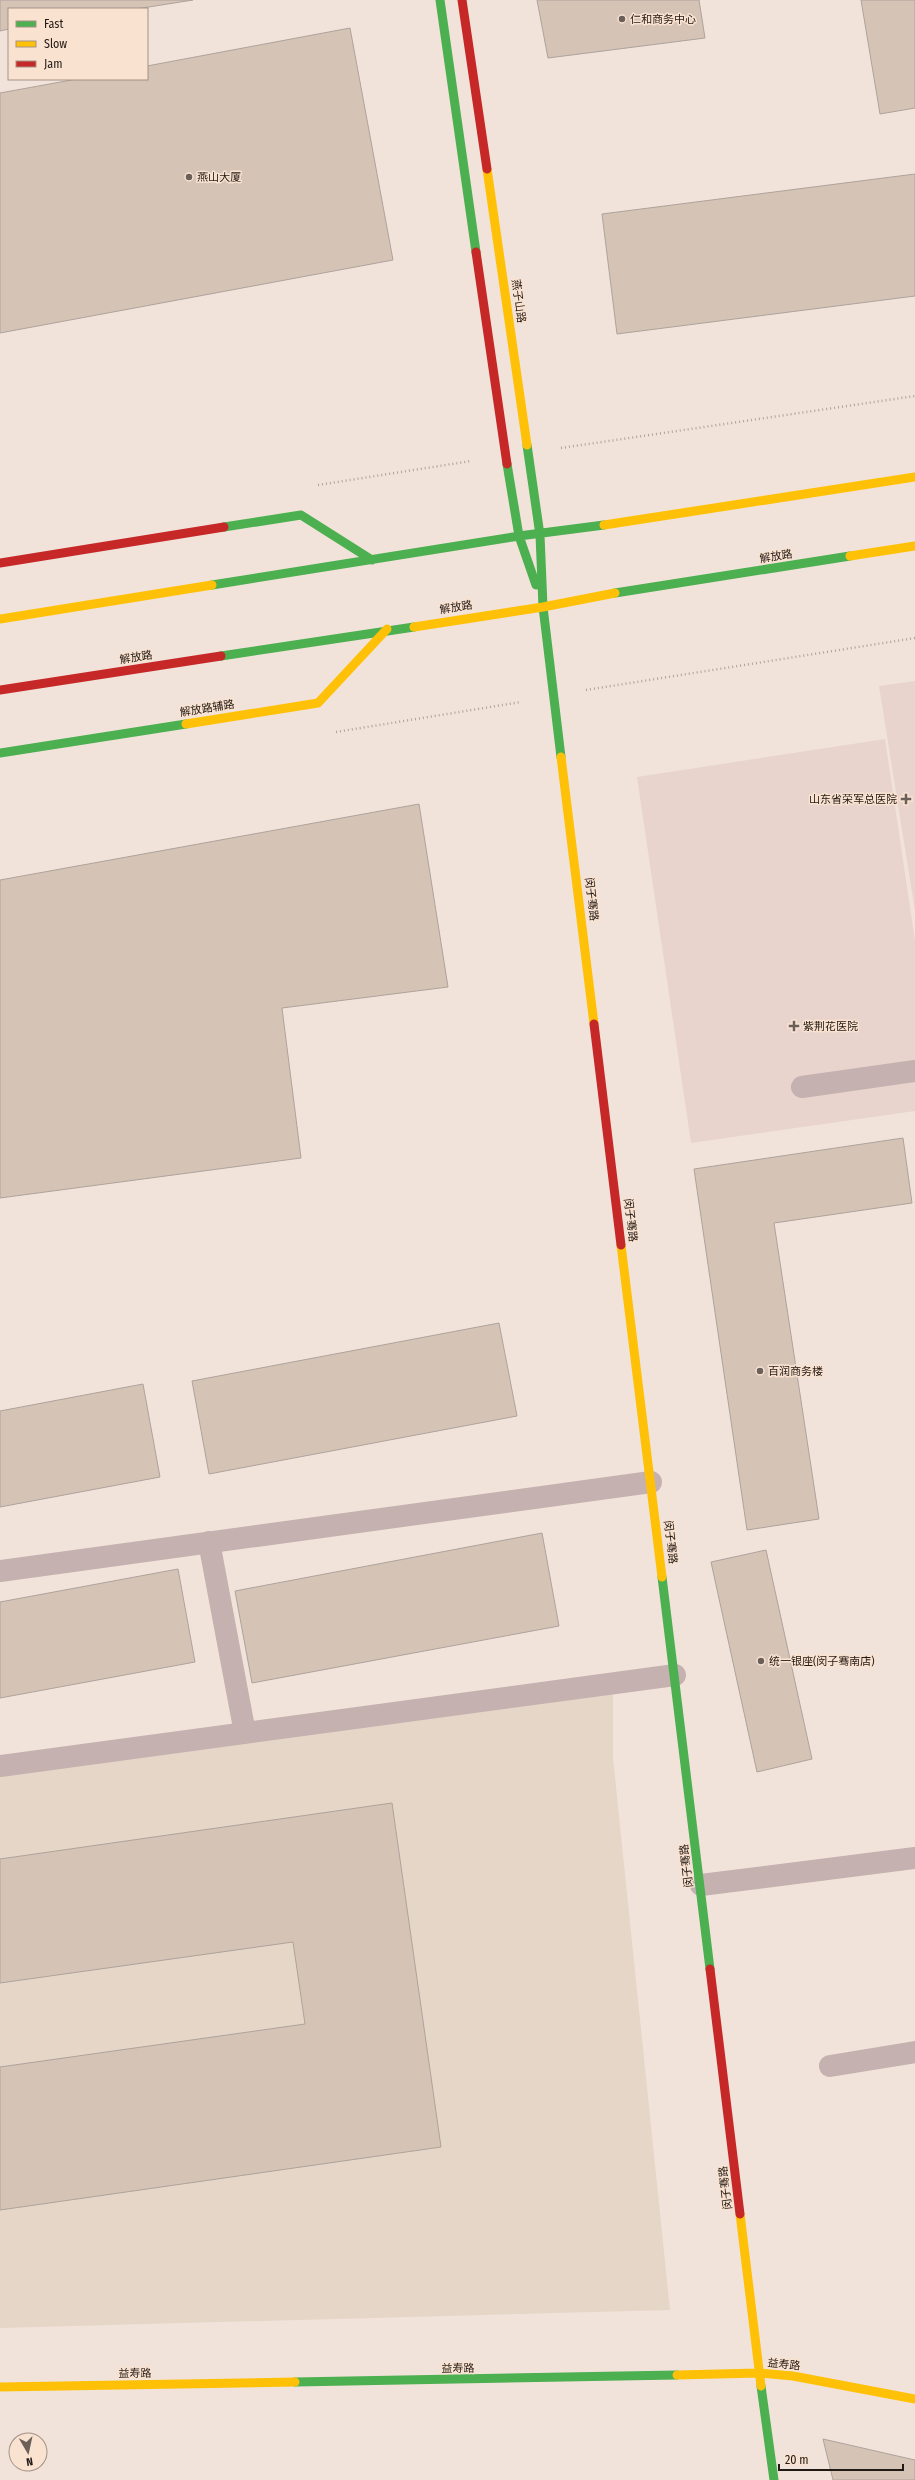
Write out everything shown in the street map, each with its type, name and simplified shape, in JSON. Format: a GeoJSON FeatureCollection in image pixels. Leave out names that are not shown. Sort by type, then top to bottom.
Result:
{"type":"FeatureCollection","features":[{"type":"Feature","properties":{"kind":"street"},"geometry":{"type":"LineString","coordinates":[[440,0],[505,455],[519,536],[543,607]]}},
{"type":"Feature","properties":{"kind":"street","name":"燕子山路"},"geometry":{"type":"LineString","coordinates":[[462,0],[529,452],[540,535],[543,607]]}},
{"type":"Feature","properties":{"kind":"street"},"geometry":{"type":"LineString","coordinates":[[0,620],[519,536],[540,535],[915,477]]}},
{"type":"Feature","properties":{"kind":"street"},"geometry":{"type":"LineString","coordinates":[[0,563],[301,515],[372,560]]}},
{"type":"Feature","properties":{"kind":"street","name":"解放路"},"geometry":{"type":"LineString","coordinates":[[0,690],[387,629],[543,607],[590,597],[915,546]]}},
{"type":"Feature","properties":{"kind":"street","name":"闵子骞路"},"geometry":{"type":"LineString","coordinates":[[543,607],[701,1885],[759,2373],[774,2480]]}},
{"type":"Feature","properties":{"kind":"street","name":"解放路辅路"},"geometry":{"type":"LineString","coordinates":[[0,753],[318,703],[387,629]]}},
{"type":"Feature","properties":{"kind":"street"},"geometry":{"type":"LineString","coordinates":[[802,1087],[915,1071]]}},
{"type":"Feature","properties":{"kind":"street"},"geometry":{"type":"LineString","coordinates":[[0,1571],[651,1482]]}},
{"type":"Feature","properties":{"kind":"street"},"geometry":{"type":"LineString","coordinates":[[209,1542],[245,1733]]}},
{"type":"Feature","properties":{"kind":"street"},"geometry":{"type":"LineString","coordinates":[[0,1766],[675,1675]]}},
{"type":"Feature","properties":{"kind":"street"},"geometry":{"type":"LineString","coordinates":[[701,1885],[915,1858]]}},
{"type":"Feature","properties":{"kind":"street"},"geometry":{"type":"LineString","coordinates":[[830,2066],[915,2052]]}},
{"type":"Feature","properties":{"kind":"street","name":"益寿路"},"geometry":{"type":"LineString","coordinates":[[0,2387],[759,2373],[793,2376],[915,2399]]}},
{"type":"Feature","properties":{"kind":"path"},"geometry":{"type":"LineString","coordinates":[[529,452],[915,396]]}},
{"type":"Feature","properties":{"kind":"path"},"geometry":{"type":"LineString","coordinates":[[312,486],[505,455]]}},
{"type":"Feature","properties":{"kind":"path"},"geometry":{"type":"LineString","coordinates":[[330,733],[598,688],[915,638]]}},
{"type":"Feature","properties":{"kind":"shaded area","name":"山东省荣军总医院"},"geometry":{"type":"Polygon","coordinates":[[[915,681],[915,911],[879,686],[915,681]]]}},
{"type":"Feature","properties":{"kind":"shaded area","name":"紫荆花医院"},"geometry":{"type":"Polygon","coordinates":[[[885,739],[915,941],[915,1111],[691,1143],[637,777],[885,739]]]}},
{"type":"Feature","properties":{"kind":"shaded area"},"geometry":{"type":"Polygon","coordinates":[[[613,1686],[613,1758],[670,2310],[0,2328],[0,1775],[613,1686]]]}},
{"type":"Feature","properties":{"kind":"building"},"geometry":{"type":"Polygon","coordinates":[[[0,0],[193,0],[142,8],[8,8],[8,29],[0,31],[0,0]]]}},
{"type":"Feature","properties":{"kind":"building","name":"仁和商务中心"},"geometry":{"type":"Polygon","coordinates":[[[537,0],[699,0],[705,38],[548,58],[537,0]]]}},
{"type":"Feature","properties":{"kind":"building"},"geometry":{"type":"Polygon","coordinates":[[[861,0],[915,0],[915,108],[880,114],[861,0]]]}},
{"type":"Feature","properties":{"kind":"building","name":"燕山大厦"},"geometry":{"type":"Polygon","coordinates":[[[350,28],[393,260],[0,333],[0,93],[72,80],[148,80],[148,66],[350,28]]]}},
{"type":"Feature","properties":{"kind":"building"},"geometry":{"type":"Polygon","coordinates":[[[915,174],[915,296],[617,334],[602,214],[915,174]]]}},
{"type":"Feature","properties":{"kind":"building"},"geometry":{"type":"Polygon","coordinates":[[[419,804],[448,987],[282,1008],[301,1158],[0,1198],[0,880],[419,804]]]}},
{"type":"Feature","properties":{"kind":"building","name":"百润商务楼"},"geometry":{"type":"Polygon","coordinates":[[[903,1138],[912,1203],[774,1223],[819,1519],[747,1530],[694,1169],[903,1138]]]}},
{"type":"Feature","properties":{"kind":"building"},"geometry":{"type":"Polygon","coordinates":[[[499,1323],[517,1416],[209,1474],[192,1381],[499,1323]]]}},
{"type":"Feature","properties":{"kind":"building"},"geometry":{"type":"Polygon","coordinates":[[[143,1384],[160,1477],[0,1507],[0,1411],[143,1384]]]}},
{"type":"Feature","properties":{"kind":"building"},"geometry":{"type":"Polygon","coordinates":[[[542,1533],[559,1626],[252,1683],[235,1591],[542,1533]]]}},
{"type":"Feature","properties":{"kind":"building","name":"统一银座(闵子骞南店)"},"geometry":{"type":"Polygon","coordinates":[[[766,1550],[812,1759],[757,1772],[711,1562],[766,1550]]]}},
{"type":"Feature","properties":{"kind":"building"},"geometry":{"type":"Polygon","coordinates":[[[178,1569],[195,1662],[0,1698],[0,1602],[178,1569]]]}},
{"type":"Feature","properties":{"kind":"building"},"geometry":{"type":"Polygon","coordinates":[[[392,1803],[441,2147],[0,2210],[0,2067],[305,2024],[293,1942],[0,1983],[0,1859],[392,1803]]]}},
{"type":"Feature","properties":{"kind":"building"},"geometry":{"type":"Polygon","coordinates":[[[823,2439],[915,2460],[915,2480],[833,2480],[823,2439]]]}},
{"type":"Feature","properties":{"kind":"traffic: fast"},"geometry":{"type":"LineString","coordinates":[[440,0],[476,252]]}},
{"type":"Feature","properties":{"kind":"traffic: fast"},"geometry":{"type":"LineString","coordinates":[[527,445],[540,535],[543,607],[561,757]]}},
{"type":"Feature","properties":{"kind":"traffic: fast"},"geometry":{"type":"LineString","coordinates":[[507,464],[519,536],[536,585]]}},
{"type":"Feature","properties":{"kind":"traffic: fast"},"geometry":{"type":"LineString","coordinates":[[224,527],[301,515],[372,560]]}},
{"type":"Feature","properties":{"kind":"traffic: fast"},"geometry":{"type":"LineString","coordinates":[[212,585],[519,536],[604,525]]}},
{"type":"Feature","properties":{"kind":"traffic: fast"},"geometry":{"type":"LineString","coordinates":[[615,593],[850,556]]}},
{"type":"Feature","properties":{"kind":"traffic: fast"},"geometry":{"type":"LineString","coordinates":[[221,656],[414,627]]}},
{"type":"Feature","properties":{"kind":"traffic: fast"},"geometry":{"type":"LineString","coordinates":[[0,753],[186,724]]}},
{"type":"Feature","properties":{"kind":"traffic: fast"},"geometry":{"type":"LineString","coordinates":[[662,1577],[710,1969]]}},
{"type":"Feature","properties":{"kind":"traffic: fast"},"geometry":{"type":"LineString","coordinates":[[295,2382],[677,2375]]}},
{"type":"Feature","properties":{"kind":"traffic: fast"},"geometry":{"type":"LineString","coordinates":[[761,2386],[774,2480]]}},
{"type":"Feature","properties":{"kind":"traffic: slow"},"geometry":{"type":"LineString","coordinates":[[487,169],[527,445]]}},
{"type":"Feature","properties":{"kind":"traffic: slow"},"geometry":{"type":"LineString","coordinates":[[604,525],[915,477]]}},
{"type":"Feature","properties":{"kind":"traffic: slow"},"geometry":{"type":"LineString","coordinates":[[850,556],[915,546]]}},
{"type":"Feature","properties":{"kind":"traffic: slow"},"geometry":{"type":"LineString","coordinates":[[0,619],[212,585]]}},
{"type":"Feature","properties":{"kind":"traffic: slow"},"geometry":{"type":"LineString","coordinates":[[414,627],[543,607],[615,593]]}},
{"type":"Feature","properties":{"kind":"traffic: slow"},"geometry":{"type":"LineString","coordinates":[[186,724],[318,703],[387,629]]}},
{"type":"Feature","properties":{"kind":"traffic: slow"},"geometry":{"type":"LineString","coordinates":[[561,757],[594,1024]]}},
{"type":"Feature","properties":{"kind":"traffic: slow"},"geometry":{"type":"LineString","coordinates":[[621,1245],[662,1577]]}},
{"type":"Feature","properties":{"kind":"traffic: slow"},"geometry":{"type":"LineString","coordinates":[[740,2214],[761,2386]]}},
{"type":"Feature","properties":{"kind":"traffic: slow"},"geometry":{"type":"LineString","coordinates":[[677,2375],[759,2373],[793,2376],[915,2399]]}},
{"type":"Feature","properties":{"kind":"traffic: slow"},"geometry":{"type":"LineString","coordinates":[[0,2387],[295,2382]]}},
{"type":"Feature","properties":{"kind":"traffic: jam"},"geometry":{"type":"LineString","coordinates":[[462,0],[487,169]]}},
{"type":"Feature","properties":{"kind":"traffic: jam"},"geometry":{"type":"LineString","coordinates":[[476,252],[507,464]]}},
{"type":"Feature","properties":{"kind":"traffic: jam"},"geometry":{"type":"LineString","coordinates":[[0,563],[224,527]]}},
{"type":"Feature","properties":{"kind":"traffic: jam"},"geometry":{"type":"LineString","coordinates":[[0,690],[221,656]]}},
{"type":"Feature","properties":{"kind":"traffic: jam"},"geometry":{"type":"LineString","coordinates":[[594,1024],[621,1245]]}},
{"type":"Feature","properties":{"kind":"traffic: jam"},"geometry":{"type":"LineString","coordinates":[[710,1969],[740,2214]]}},
{"type":"Feature","properties":{"kind":"place","name":"仁和商务中心"},"geometry":{"type":"Point","coordinates":[622,19]}},
{"type":"Feature","properties":{"kind":"place","name":"燕山大厦"},"geometry":{"type":"Point","coordinates":[189,177]}},
{"type":"Feature","properties":{"kind":"place","name":"山东省荣军总医院"},"geometry":{"type":"Point","coordinates":[906,799]}},
{"type":"Feature","properties":{"kind":"place","name":"紫荆花医院"},"geometry":{"type":"Point","coordinates":[794,1026]}},
{"type":"Feature","properties":{"kind":"place","name":"百润商务楼"},"geometry":{"type":"Point","coordinates":[760,1371]}},
{"type":"Feature","properties":{"kind":"place","name":"统一银座(闵子骞南店)"},"geometry":{"type":"Point","coordinates":[761,1661]}}]}
